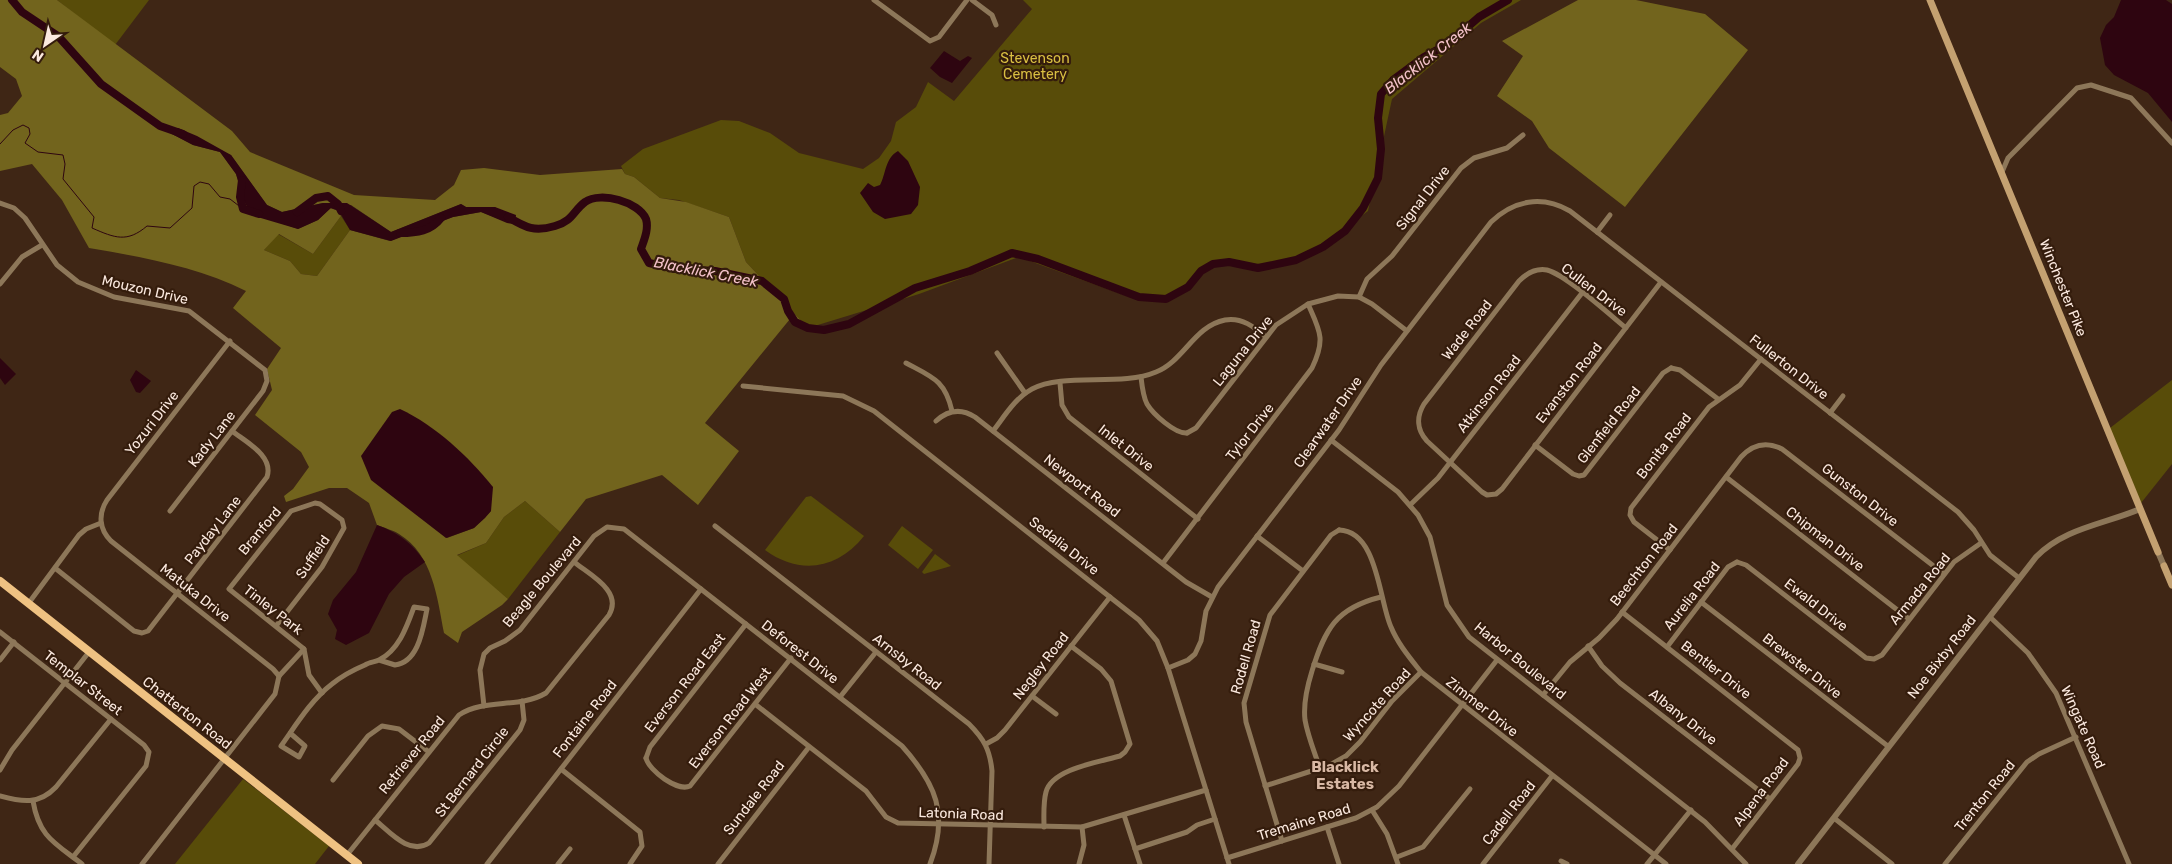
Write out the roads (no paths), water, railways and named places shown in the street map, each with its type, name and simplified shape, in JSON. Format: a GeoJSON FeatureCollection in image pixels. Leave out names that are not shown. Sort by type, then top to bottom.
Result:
{"type":"FeatureCollection","features":[{"type":"Feature","properties":{"kind":"main road","name":"Winchester Pike"},"geometry":{"type":"LineString","coordinates":[[1930,0],[2158,552]]}},
{"type":"Feature","properties":{"kind":"main road","name":"Winchester Pike"},"geometry":{"type":"LineString","coordinates":[[2164,566],[2172,586]]}},
{"type":"Feature","properties":{"kind":"main road","name":"Chatterton Road"},"geometry":{"type":"LineString","coordinates":[[0,581],[358,864]]}},
{"type":"Feature","properties":{"kind":"street"},"geometry":{"type":"LineString","coordinates":[[874,0],[924,38],[933,40],[938,37],[967,0]]}},
{"type":"Feature","properties":{"kind":"street"},"geometry":{"type":"LineString","coordinates":[[972,0],[992,15],[996,25]]}},
{"type":"Feature","properties":{"kind":"street"},"geometry":{"type":"LineString","coordinates":[[2002,172],[2008,158],[2077,88],[2087,84],[2131,98],[2172,143]]}},
{"type":"Feature","properties":{"kind":"street","name":"Signal Drive"},"geometry":{"type":"LineString","coordinates":[[1359,297],[1369,276],[1392,256],[1461,168],[1474,158],[1507,148],[1523,135]]}},
{"type":"Feature","properties":{"kind":"street"},"geometry":{"type":"LineString","coordinates":[[1996,157],[2008,158]]}},
{"type":"Feature","properties":{"kind":"street","name":"Fullerton Drive"},"geometry":{"type":"LineString","coordinates":[[1529,201],[1544,201],[1563,207],[1662,282],[1958,512],[1990,555],[2018,578]]}},
{"type":"Feature","properties":{"kind":"street","name":"Clearwater Drive"},"geometry":{"type":"LineString","coordinates":[[1168,668],[1188,660],[1195,654],[1201,641],[1206,611],[1212,597],[1331,440],[1381,365],[1491,222],[1508,208],[1529,201]]}},
{"type":"Feature","properties":{"kind":"street","name":"Mouzon Drive"},"geometry":{"type":"LineString","coordinates":[[0,203],[14,208],[24,218],[42,245],[68,274],[88,288],[114,297],[189,311],[260,364],[267,377]]}},
{"type":"Feature","properties":{"kind":"street"},"geometry":{"type":"LineString","coordinates":[[1597,232],[1610,215]]}},
{"type":"Feature","properties":{"kind":"street"},"geometry":{"type":"LineString","coordinates":[[0,284],[22,257],[42,245]]}},
{"type":"Feature","properties":{"kind":"street","name":"Cullen Drive"},"geometry":{"type":"LineString","coordinates":[[1548,270],[1562,277],[1626,328]]}},
{"type":"Feature","properties":{"kind":"street","name":"Wade Road"},"geometry":{"type":"LineString","coordinates":[[1450,463],[1423,437],[1418,422],[1424,404],[1519,281],[1533,271],[1548,270]]}},
{"type":"Feature","properties":{"kind":"street","name":"Evanston Road"},"geometry":{"type":"LineString","coordinates":[[1450,463],[1482,492],[1492,497],[1502,489],[1662,282]]}},
{"type":"Feature","properties":{"kind":"street","name":"Atkinson Road"},"geometry":{"type":"LineString","coordinates":[[1410,505],[1450,463],[1582,293]]}},
{"type":"Feature","properties":{"kind":"street","name":"Laguna Drive"},"geometry":{"type":"LineString","coordinates":[[1187,433],[1194,430],[1266,337],[1282,320],[1308,304],[1338,296],[1359,297]]}},
{"type":"Feature","properties":{"kind":"street"},"geometry":{"type":"LineString","coordinates":[[1359,297],[1372,304],[1407,331]]}},
{"type":"Feature","properties":{"kind":"street","name":"Tylor Drive"},"geometry":{"type":"LineString","coordinates":[[1163,563],[1312,368],[1320,352],[1322,341],[1308,304]]}},
{"type":"Feature","properties":{"kind":"street"},"geometry":{"type":"LineString","coordinates":[[993,431],[1025,394],[1044,385],[1141,377],[1156,373],[1170,365],[1198,334],[1220,321],[1242,321],[1266,337]]}},
{"type":"Feature","properties":{"kind":"street","name":"Yozuri Drive"},"geometry":{"type":"LineString","coordinates":[[101,524],[102,511],[107,500],[230,341]]}},
{"type":"Feature","properties":{"kind":"street"},"geometry":{"type":"LineString","coordinates":[[997,353],[1025,394]]}},
{"type":"Feature","properties":{"kind":"street","name":"Bonita Road"},"geometry":{"type":"LineString","coordinates":[[1630,515],[1631,508],[1702,415],[1718,399],[1743,382],[1761,359]]}},
{"type":"Feature","properties":{"kind":"street"},"geometry":{"type":"LineString","coordinates":[[906,363],[940,383],[948,395],[952,411],[936,421]]}},
{"type":"Feature","properties":{"kind":"street","name":"Glenfield Road"},"geometry":{"type":"LineString","coordinates":[[1535,445],[1579,479],[1586,473],[1671,365],[1718,399]]}},
{"type":"Feature","properties":{"kind":"street","name":"Kady Lane"},"geometry":{"type":"LineString","coordinates":[[170,511],[263,391],[267,377]]}},
{"type":"Feature","properties":{"kind":"street"},"geometry":{"type":"LineString","coordinates":[[1141,377],[1146,401],[1151,410],[1179,432],[1187,433],[1188,440]]}},
{"type":"Feature","properties":{"kind":"street","name":"Inlet Drive"},"geometry":{"type":"LineString","coordinates":[[1060,383],[1062,405],[1069,418],[1198,519]]}},
{"type":"Feature","properties":{"kind":"street","name":"Sedalia Drive"},"geometry":{"type":"LineString","coordinates":[[743,386],[843,396],[874,411],[1139,620],[1152,635],[1162,651],[1228,861]]}},
{"type":"Feature","properties":{"kind":"street"},"geometry":{"type":"LineString","coordinates":[[1830,413],[1843,396]]}},
{"type":"Feature","properties":{"kind":"street","name":"Newport Road"},"geometry":{"type":"LineString","coordinates":[[952,411],[967,412],[1193,586],[1212,597]]}},
{"type":"Feature","properties":{"kind":"street","name":"Payday Lane"},"geometry":{"type":"LineString","coordinates":[[55,568],[131,629],[137,633],[148,631],[267,477],[269,467],[265,458],[232,431]]}},
{"type":"Feature","properties":{"kind":"street","name":"Harbor Boulevard"},"geometry":{"type":"LineString","coordinates":[[1331,440],[1389,485],[1410,505],[1430,537],[1447,605],[1469,637],[1691,810],[1746,864]]}},
{"type":"Feature","properties":{"kind":"street","name":"Gunston Drive"},"geometry":{"type":"LineString","coordinates":[[1759,445],[1771,444],[1782,449],[1944,574]]}},
{"type":"Feature","properties":{"kind":"street","name":"Beechton Road"},"geometry":{"type":"LineString","coordinates":[[1543,695],[1570,662],[1604,633],[1745,453],[1759,445]]}},
{"type":"Feature","properties":{"kind":"street","name":"Chipman Drive"},"geometry":{"type":"LineString","coordinates":[[1726,477],[1909,619]]}},
{"type":"Feature","properties":{"kind":"street","name":"Branford"},"geometry":{"type":"LineString","coordinates":[[228,589],[289,513],[315,503],[320,504]]}},
{"type":"Feature","properties":{"kind":"street","name":"Suffield"},"geometry":{"type":"LineString","coordinates":[[276,626],[322,567],[344,528],[342,520],[320,504]]}},
{"type":"Feature","properties":{"kind":"street","name":"Noe Bixby Road"},"geometry":{"type":"LineString","coordinates":[[1798,864],[1990,617],[2018,578],[2043,550],[2057,540],[2140,509]]}},
{"type":"Feature","properties":{"kind":"street"},"geometry":{"type":"LineString","coordinates":[[1624,516],[1630,515],[1637,525],[1670,550]]}},
{"type":"Feature","properties":{"kind":"street"},"geometry":{"type":"LineString","coordinates":[[28,604],[79,535],[86,529],[101,524]]}},
{"type":"Feature","properties":{"kind":"street","name":"Matuka Drive"},"geometry":{"type":"LineString","coordinates":[[101,524],[104,533],[111,541],[279,676]]}},
{"type":"Feature","properties":{"kind":"street","name":"Beagle Boulevard"},"geometry":{"type":"LineString","coordinates":[[484,706],[480,670],[484,654],[490,648],[505,641],[520,630],[594,536],[610,526]]}},
{"type":"Feature","properties":{"kind":"street","name":"Deforest Drive"},"geometry":{"type":"LineString","coordinates":[[610,526],[629,532],[902,746],[923,769],[936,797],[939,825],[930,864]]}},
{"type":"Feature","properties":{"kind":"street","name":"Arnsby Road"},"geometry":{"type":"LineString","coordinates":[[715,526],[969,724],[986,744],[992,771],[989,864]]}},
{"type":"Feature","properties":{"kind":"street","name":"Rodell Road"},"geometry":{"type":"LineString","coordinates":[[1282,841],[1246,722],[1244,703],[1270,615],[1331,534],[1339,527]]}},
{"type":"Feature","properties":{"kind":"street","name":"Zimmer Drive"},"geometry":{"type":"LineString","coordinates":[[1339,527],[1352,533],[1370,554],[1377,575],[1381,597],[1398,640],[1422,672],[1462,706],[1666,864]]}},
{"type":"Feature","properties":{"kind":"street"},"geometry":{"type":"LineString","coordinates":[[1257,536],[1303,571]]}},
{"type":"Feature","properties":{"kind":"street","name":"Armada Road"},"geometry":{"type":"LineString","coordinates":[[1874,659],[1882,654],[1960,556],[1981,543]]}},
{"type":"Feature","properties":{"kind":"street","name":"Winchester Pike"},"geometry":{"type":"LineString","coordinates":[[2158,552],[2164,566]]}},
{"type":"Feature","properties":{"kind":"street","name":"Aurelia Road"},"geometry":{"type":"LineString","coordinates":[[1667,647],[1736,560]]}},
{"type":"Feature","properties":{"kind":"street","name":"Ewald Drive"},"geometry":{"type":"LineString","coordinates":[[1736,560],[1746,565],[1866,658],[1874,659]]}},
{"type":"Feature","properties":{"kind":"street","name":"Retriever Road"},"geometry":{"type":"LineString","coordinates":[[347,855],[459,715],[484,706],[539,697],[553,687],[609,615],[613,600],[606,587],[574,562]]}},
{"type":"Feature","properties":{"kind":"street","name":"Tinley Park"},"geometry":{"type":"LineString","coordinates":[[228,589],[304,649],[311,679],[322,693]]}},
{"type":"Feature","properties":{"kind":"street","name":"Fontaine Road"},"geometry":{"type":"LineString","coordinates":[[487,864],[701,589]]}},
{"type":"Feature","properties":{"kind":"street","name":"Negley Road"},"geometry":{"type":"LineString","coordinates":[[986,744],[1001,734],[1110,597]]}},
{"type":"Feature","properties":{"kind":"street"},"geometry":{"type":"LineString","coordinates":[[1320,769],[1304,713],[1305,696],[1314,664],[1323,639],[1338,617],[1358,604],[1381,597]]}},
{"type":"Feature","properties":{"kind":"street","name":"Brewster Drive"},"geometry":{"type":"LineString","coordinates":[[1702,602],[1888,747]]}},
{"type":"Feature","properties":{"kind":"street"},"geometry":{"type":"LineString","coordinates":[[290,733],[305,746],[299,757],[296,757],[280,746],[290,733],[322,693],[351,671],[379,660],[400,640],[414,607],[427,610],[419,645],[404,662],[395,665],[379,660]]}},
{"type":"Feature","properties":{"kind":"street","name":"Bentler Drive"},"geometry":{"type":"LineString","coordinates":[[1622,612],[1795,746]]}},
{"type":"Feature","properties":{"kind":"street","name":"Wingate Road"},"geometry":{"type":"LineString","coordinates":[[1990,617],[2028,653],[2047,678],[2067,714],[2129,864]]}},
{"type":"Feature","properties":{"kind":"street","name":"Everson Road East"},"geometry":{"type":"LineString","coordinates":[[686,788],[675,786],[649,766],[643,758],[746,624]]}},
{"type":"Feature","properties":{"kind":"street","name":"Templar Street"},"geometry":{"type":"LineString","coordinates":[[0,632],[144,745],[149,755],[146,766],[73,857]]}},
{"type":"Feature","properties":{"kind":"street"},"geometry":{"type":"LineString","coordinates":[[0,660],[14,642]]}},
{"type":"Feature","properties":{"kind":"street"},"geometry":{"type":"LineString","coordinates":[[1044,827],[1045,793],[1052,781],[1065,773],[1120,756],[1130,751],[1130,740],[1111,681],[1101,669],[1071,646]]}},
{"type":"Feature","properties":{"kind":"street","name":"Albany Drive"},"geometry":{"type":"LineString","coordinates":[[1588,646],[1602,666],[1620,683],[1770,799]]}},
{"type":"Feature","properties":{"kind":"street","name":"Tinley Park"},"geometry":{"type":"LineString","coordinates":[[279,676],[304,649]]}},
{"type":"Feature","properties":{"kind":"street"},"geometry":{"type":"LineString","coordinates":[[1,766],[89,652]]}},
{"type":"Feature","properties":{"kind":"street"},"geometry":{"type":"LineString","coordinates":[[840,697],[876,652]]}},
{"type":"Feature","properties":{"kind":"street","name":"Everson Road West"},"geometry":{"type":"LineString","coordinates":[[686,788],[694,782],[791,658]]}},
{"type":"Feature","properties":{"kind":"street"},"geometry":{"type":"LineString","coordinates":[[1874,659],[1874,666]]}},
{"type":"Feature","properties":{"kind":"street","name":"Tremaine Road"},"geometry":{"type":"LineString","coordinates":[[1222,864],[1372,810],[1399,786],[1497,660]]}},
{"type":"Feature","properties":{"kind":"street"},"geometry":{"type":"LineString","coordinates":[[1314,664],[1342,672]]}},
{"type":"Feature","properties":{"kind":"street","name":"Wyncote Road"},"geometry":{"type":"LineString","coordinates":[[1265,786],[1336,763],[1352,751],[1392,701],[1422,672]]}},
{"type":"Feature","properties":{"kind":"street"},"geometry":{"type":"LineString","coordinates":[[142,864],[275,694],[279,676]]}},
{"type":"Feature","properties":{"kind":"street"},"geometry":{"type":"LineString","coordinates":[[1032,696],[1056,714]]}},
{"type":"Feature","properties":{"kind":"street","name":"St Bernard Circle"},"geometry":{"type":"LineString","coordinates":[[419,848],[431,842],[520,730],[524,720],[522,701]]}},
{"type":"Feature","properties":{"kind":"street","name":"Latonia Road"},"geometry":{"type":"LineString","coordinates":[[755,704],[866,791],[890,820],[898,823],[1082,827],[1206,790]]}},
{"type":"Feature","properties":{"kind":"street"},"geometry":{"type":"LineString","coordinates":[[0,796],[19,801],[33,801],[52,792],[110,719]]}},
{"type":"Feature","properties":{"kind":"street"},"geometry":{"type":"LineString","coordinates":[[333,780],[368,736],[382,726],[398,729],[429,752]]}},
{"type":"Feature","properties":{"kind":"street","name":"Trenton Road"},"geometry":{"type":"LineString","coordinates":[[1945,864],[2027,762],[2039,754],[2076,737]]}},
{"type":"Feature","properties":{"kind":"street","name":"Alpena Road"},"geometry":{"type":"LineString","coordinates":[[1732,849],[1798,764],[1802,755],[1795,746]]}},
{"type":"Feature","properties":{"kind":"street","name":"Sundale Road"},"geometry":{"type":"LineString","coordinates":[[718,864],[809,747]]}},
{"type":"Feature","properties":{"kind":"street"},"geometry":{"type":"LineString","coordinates":[[561,768],[635,826],[643,839],[641,849],[630,864]]}},
{"type":"Feature","properties":{"kind":"street","name":"Cadell Road"},"geometry":{"type":"LineString","coordinates":[[1483,864],[1552,776]]}},
{"type":"Feature","properties":{"kind":"street"},"geometry":{"type":"LineString","coordinates":[[1396,857],[1423,847],[1470,789]]}},
{"type":"Feature","properties":{"kind":"street"},"geometry":{"type":"LineString","coordinates":[[33,801],[37,823],[44,833],[82,864]]}},
{"type":"Feature","properties":{"kind":"street"},"geometry":{"type":"LineString","coordinates":[[1372,810],[1386,834],[1398,864]]}},
{"type":"Feature","properties":{"kind":"street"},"geometry":{"type":"LineString","coordinates":[[1647,864],[1691,810]]}},
{"type":"Feature","properties":{"kind":"street"},"geometry":{"type":"LineString","coordinates":[[1124,815],[1140,864]]}},
{"type":"Feature","properties":{"kind":"street"},"geometry":{"type":"LineString","coordinates":[[1834,818],[1892,864]]}},
{"type":"Feature","properties":{"kind":"street"},"geometry":{"type":"LineString","coordinates":[[1135,849],[1187,832],[1198,825],[1215,819]]}},
{"type":"Feature","properties":{"kind":"street"},"geometry":{"type":"LineString","coordinates":[[375,820],[406,845],[419,848],[419,855]]}},
{"type":"Feature","properties":{"kind":"street"},"geometry":{"type":"LineString","coordinates":[[1079,864],[1084,845],[1082,827]]}},
{"type":"Feature","properties":{"kind":"street"},"geometry":{"type":"LineString","coordinates":[[1328,827],[1339,864]]}},
{"type":"Feature","properties":{"kind":"street"},"geometry":{"type":"LineString","coordinates":[[558,864],[570,849]]}},
{"type":"Feature","properties":{"kind":"street"},"geometry":{"type":"LineString","coordinates":[[1561,861],[1567,864]]}},
{"type":"Feature","properties":{"kind":"waterway","name":"Blacklick Creek"},"geometry":{"type":"LineString","coordinates":[[12,0],[22,12],[58,36],[101,84],[160,126],[183,134]]}},
{"type":"Feature","properties":{"kind":"waterway","name":"Blacklick Creek"},"geometry":{"type":"LineString","coordinates":[[508,217],[531,228],[542,229],[561,224],[572,216],[581,205],[592,199],[609,198],[628,203],[642,213],[646,219],[647,231],[641,249],[649,263],[676,269],[715,271],[762,281],[784,299],[788,311],[795,322],[808,328],[824,330],[849,324],[915,288],[970,271],[1012,253],[1038,259],[1139,297],[1166,299],[1188,287],[1201,271],[1213,264],[1229,262],[1258,268],[1296,260],[1323,247],[1345,231],[1363,208],[1378,178],[1381,149],[1378,118],[1381,94],[1393,80],[1424,57],[1448,44],[1479,17],[1508,0]]}},
{"type":"Feature","properties":{"kind":"waterway"},"geometry":{"type":"LineString","coordinates":[[0,144],[13,130],[23,125],[29,128],[30,134],[25,143],[38,152],[63,155],[65,164],[63,179],[94,217],[92,228],[114,236],[127,237],[147,226],[170,228],[192,208],[194,186],[200,182],[209,184],[220,197],[230,199],[243,209]]}},
{"type":"Feature","properties":{"kind":"waterway","name":"Blacklick Creek"},"geometry":{"type":"LineString","coordinates":[[242,180],[240,197],[243,209],[259,214]]}},
{"type":"Feature","properties":{"kind":"waterway","name":"Blacklick Creek"},"geometry":{"type":"LineString","coordinates":[[297,212],[316,198],[328,196],[338,204],[341,211]]}},
{"type":"Feature","properties":{"kind":"waterway","name":"Blacklick Creek"},"geometry":{"type":"LineString","coordinates":[[400,233],[423,230],[433,226],[441,218]]}},
{"type":"Feature","properties":{"kind":"district","name":"Blacklick Estates"},"geometry":{"type":"Point","coordinates":[1345,776]}},
{"type":"Feature","properties":{"kind":"park label","name":"Stevenson Cemetery"},"geometry":{"type":"Point","coordinates":[1035,66]}}]}
